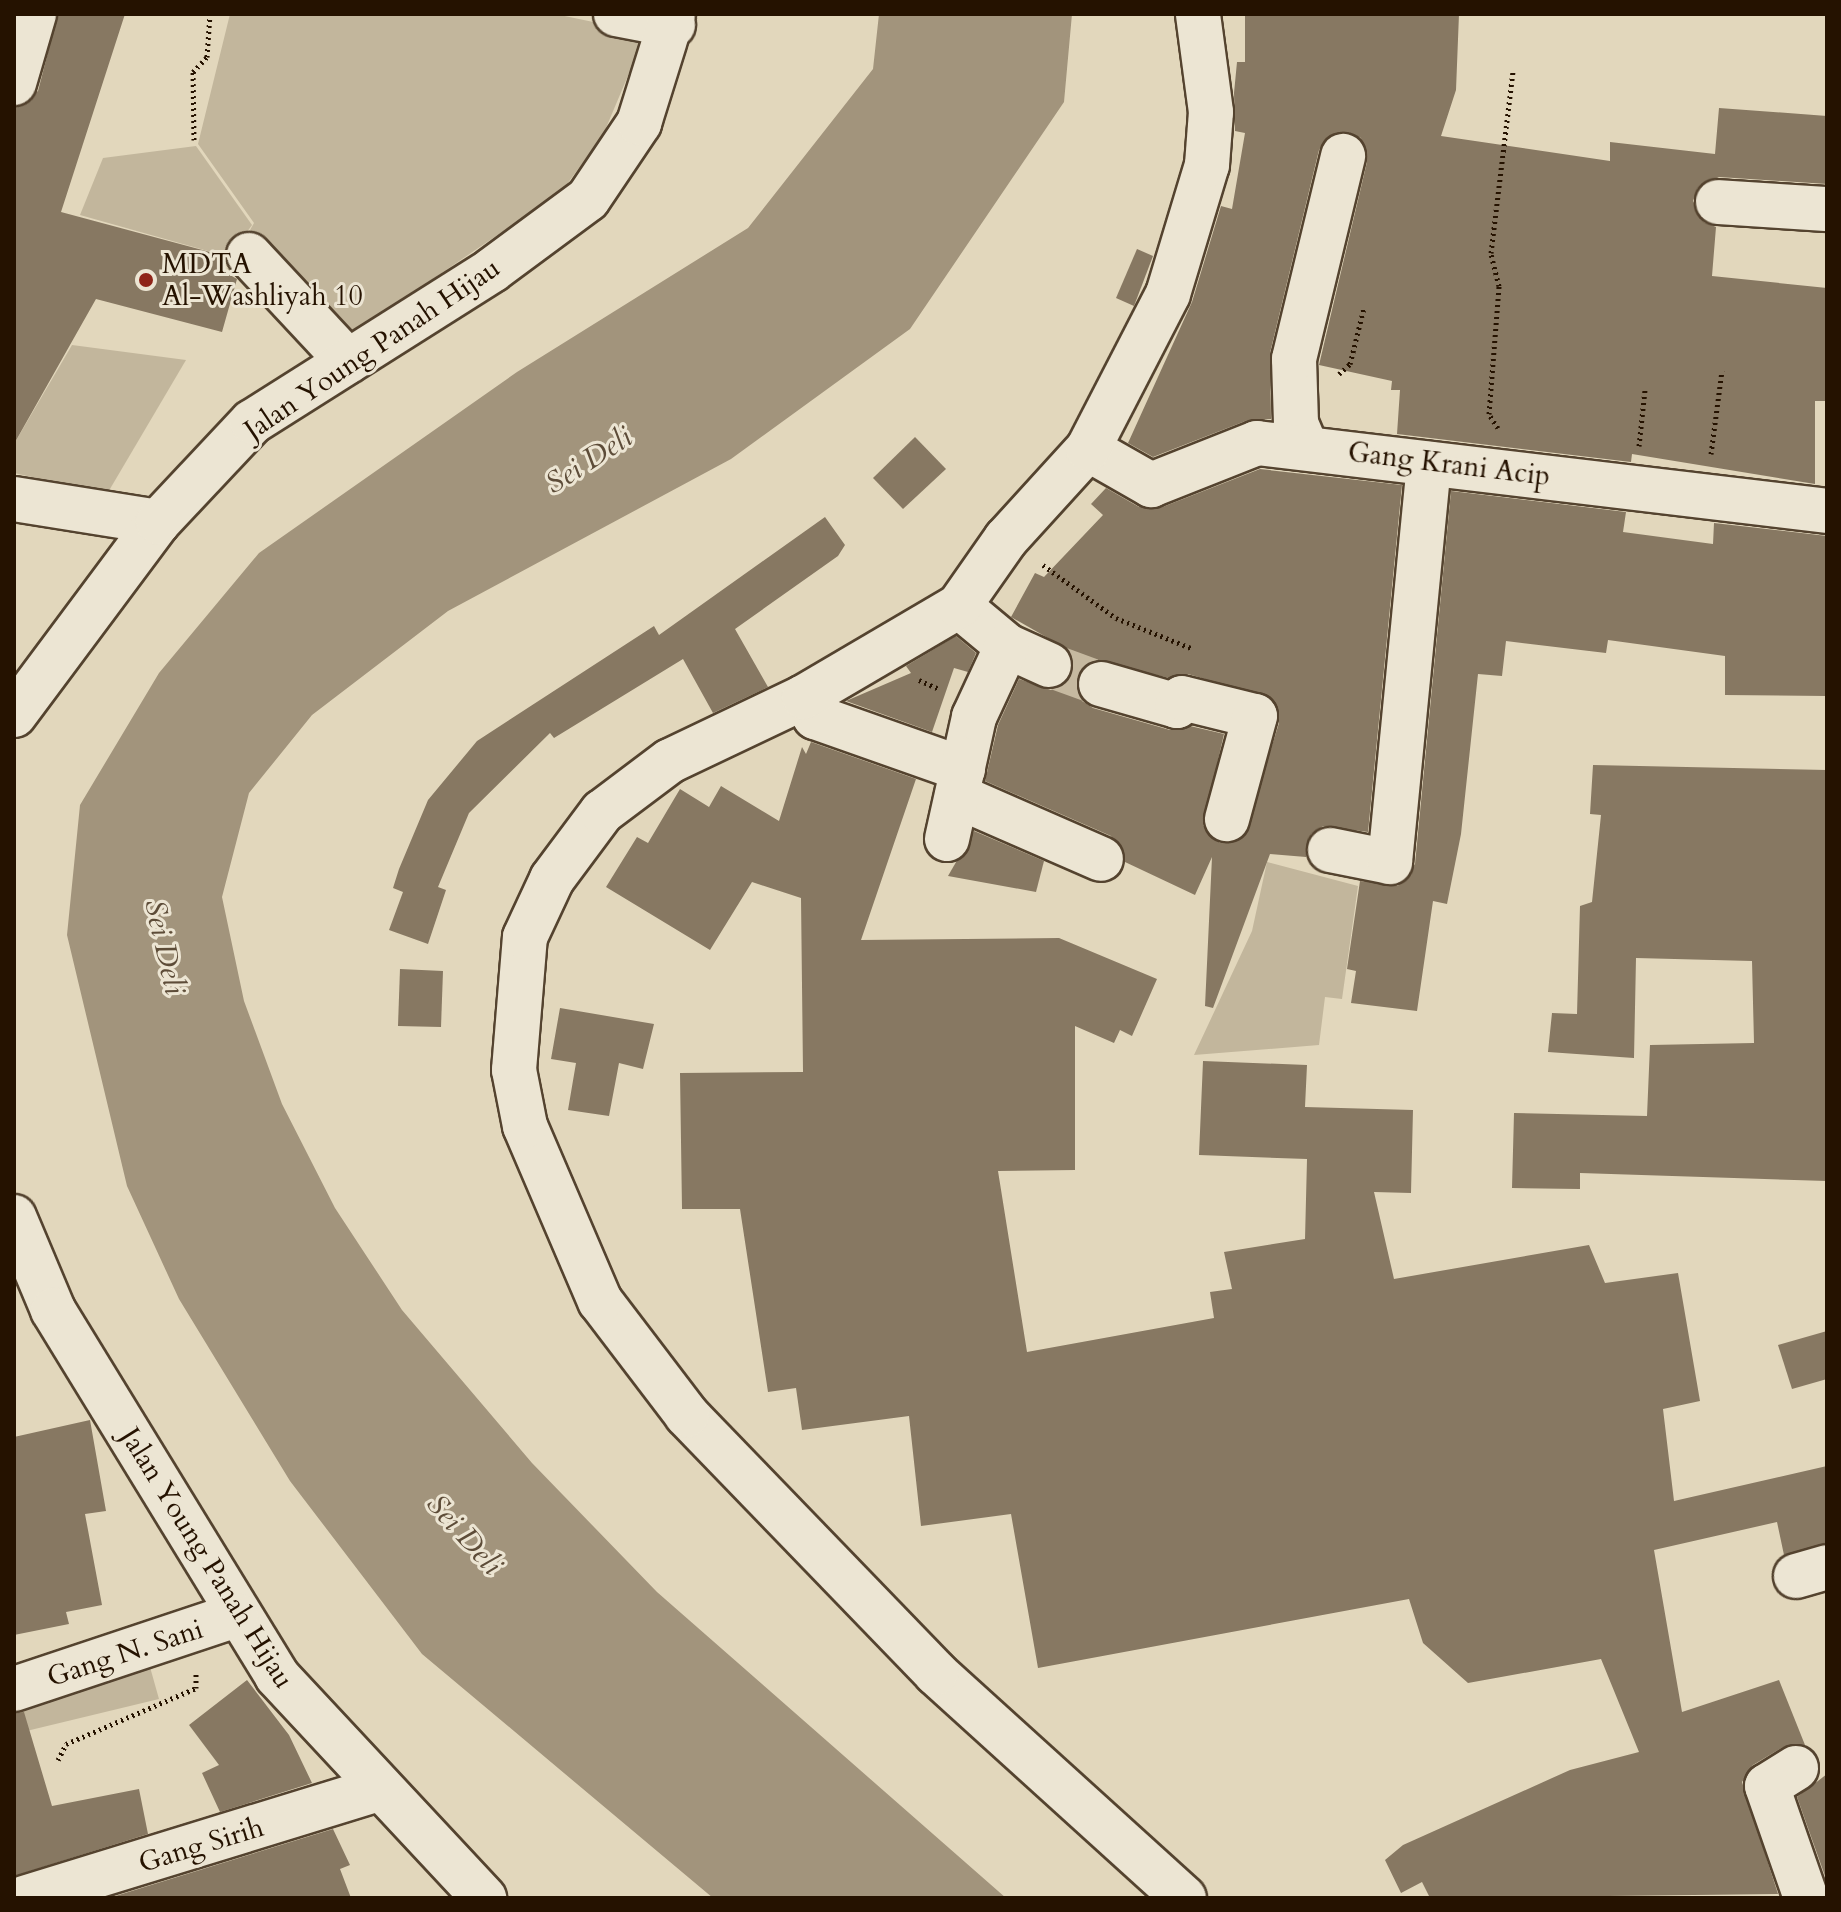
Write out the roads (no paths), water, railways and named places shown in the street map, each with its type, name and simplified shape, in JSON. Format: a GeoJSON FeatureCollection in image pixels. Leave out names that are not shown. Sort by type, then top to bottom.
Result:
{"type":"FeatureCollection","features":[{"type":"Feature","properties":{"kind":"street"},"geometry":{"type":"LineString","coordinates":[[14,83],[34,14]]}},
{"type":"Feature","properties":{"kind":"street"},"geometry":{"type":"LineString","coordinates":[[616,14],[673,20]]}},
{"type":"Feature","properties":{"kind":"street"},"geometry":{"type":"LineString","coordinates":[[1184,1898],[936,1673],[687,1415],[600,1301],[525,1126],[514,1070],[517,999],[525,937],[552,879],[602,812],[670,761],[804,697],[882,655],[959,606],[1006,539],[1088,449],[1168,294],[1207,165],[1212,124],[1198,14]]}},
{"type":"Feature","properties":{"kind":"street","name":"Jalan Young Panah Hijau"},"geometry":{"type":"LineString","coordinates":[[14,715],[158,522],[252,422],[588,199],[639,123],[673,20]]}},
{"type":"Feature","properties":{"kind":"street"},"geometry":{"type":"LineString","coordinates":[[1306,447],[1296,423],[1294,359],[1343,156]]}},
{"type":"Feature","properties":{"kind":"street"},"geometry":{"type":"LineString","coordinates":[[1718,202],[1827,209]]}},
{"type":"Feature","properties":{"kind":"street"},"geometry":{"type":"LineString","coordinates":[[249,255],[348,361]]}},
{"type":"Feature","properties":{"kind":"street","name":"Gang Krani Acip"},"geometry":{"type":"LineString","coordinates":[[1088,449],[1151,485],[1257,443],[1827,511]]}},
{"type":"Feature","properties":{"kind":"street"},"geometry":{"type":"LineString","coordinates":[[1330,850],[1390,862],[1429,464]]}},
{"type":"Feature","properties":{"kind":"street"},"geometry":{"type":"LineString","coordinates":[[14,499],[158,522]]}},
{"type":"Feature","properties":{"kind":"street"},"geometry":{"type":"LineString","coordinates":[[959,606],[1007,646],[1049,665]]}},
{"type":"Feature","properties":{"kind":"street"},"geometry":{"type":"LineString","coordinates":[[947,839],[979,708],[1007,646]]}},
{"type":"Feature","properties":{"kind":"street"},"geometry":{"type":"LineString","coordinates":[[1101,684],[1177,706],[1182,698],[1255,716],[1227,819]]}},
{"type":"Feature","properties":{"kind":"street"},"geometry":{"type":"LineString","coordinates":[[804,697],[815,717],[960,783],[1101,859]]}},
{"type":"Feature","properties":{"kind":"street","name":"Jalan Young Panah Hijau"},"geometry":{"type":"LineString","coordinates":[[14,1217],[34,1310],[277,1676],[378,1789],[484,1898]]}},
{"type":"Feature","properties":{"kind":"street","name":"Gang N. Sani"},"geometry":{"type":"LineString","coordinates":[[14,1689],[195,1632],[236,1615]]}},
{"type":"Feature","properties":{"kind":"street"},"geometry":{"type":"LineString","coordinates":[[1796,1768],[1767,1786],[1806,1898]]}},
{"type":"Feature","properties":{"kind":"street","name":"Gang Sirih"},"geometry":{"type":"LineString","coordinates":[[24,1898],[378,1789]]}},
{"type":"Feature","properties":{"kind":"water","name":"Sei Deli"},"geometry":{"type":"Polygon","coordinates":[[[879,14],[1072,14],[1064,102],[910,329],[731,459],[448,611],[312,715],[249,793],[222,897],[244,1001],[282,1104],[335,1208],[402,1310],[532,1463],[657,1592],[1006,1898],[713,1898],[422,1654],[290,1481],[179,1299],[127,1186],[67,935],[80,805],[159,673],[259,553],[517,372],[748,228],[873,69],[879,14]]]}},
{"type":"Feature","properties":{"kind":"tunnel"},"geometry":{"type":"LineString","coordinates":[[1049,665],[1101,684]]}},
{"type":"Feature","properties":{"kind":"place","name":"MDTA Al-Washliyah 10"},"geometry":{"type":"Point","coordinates":[146,280]}}]}
